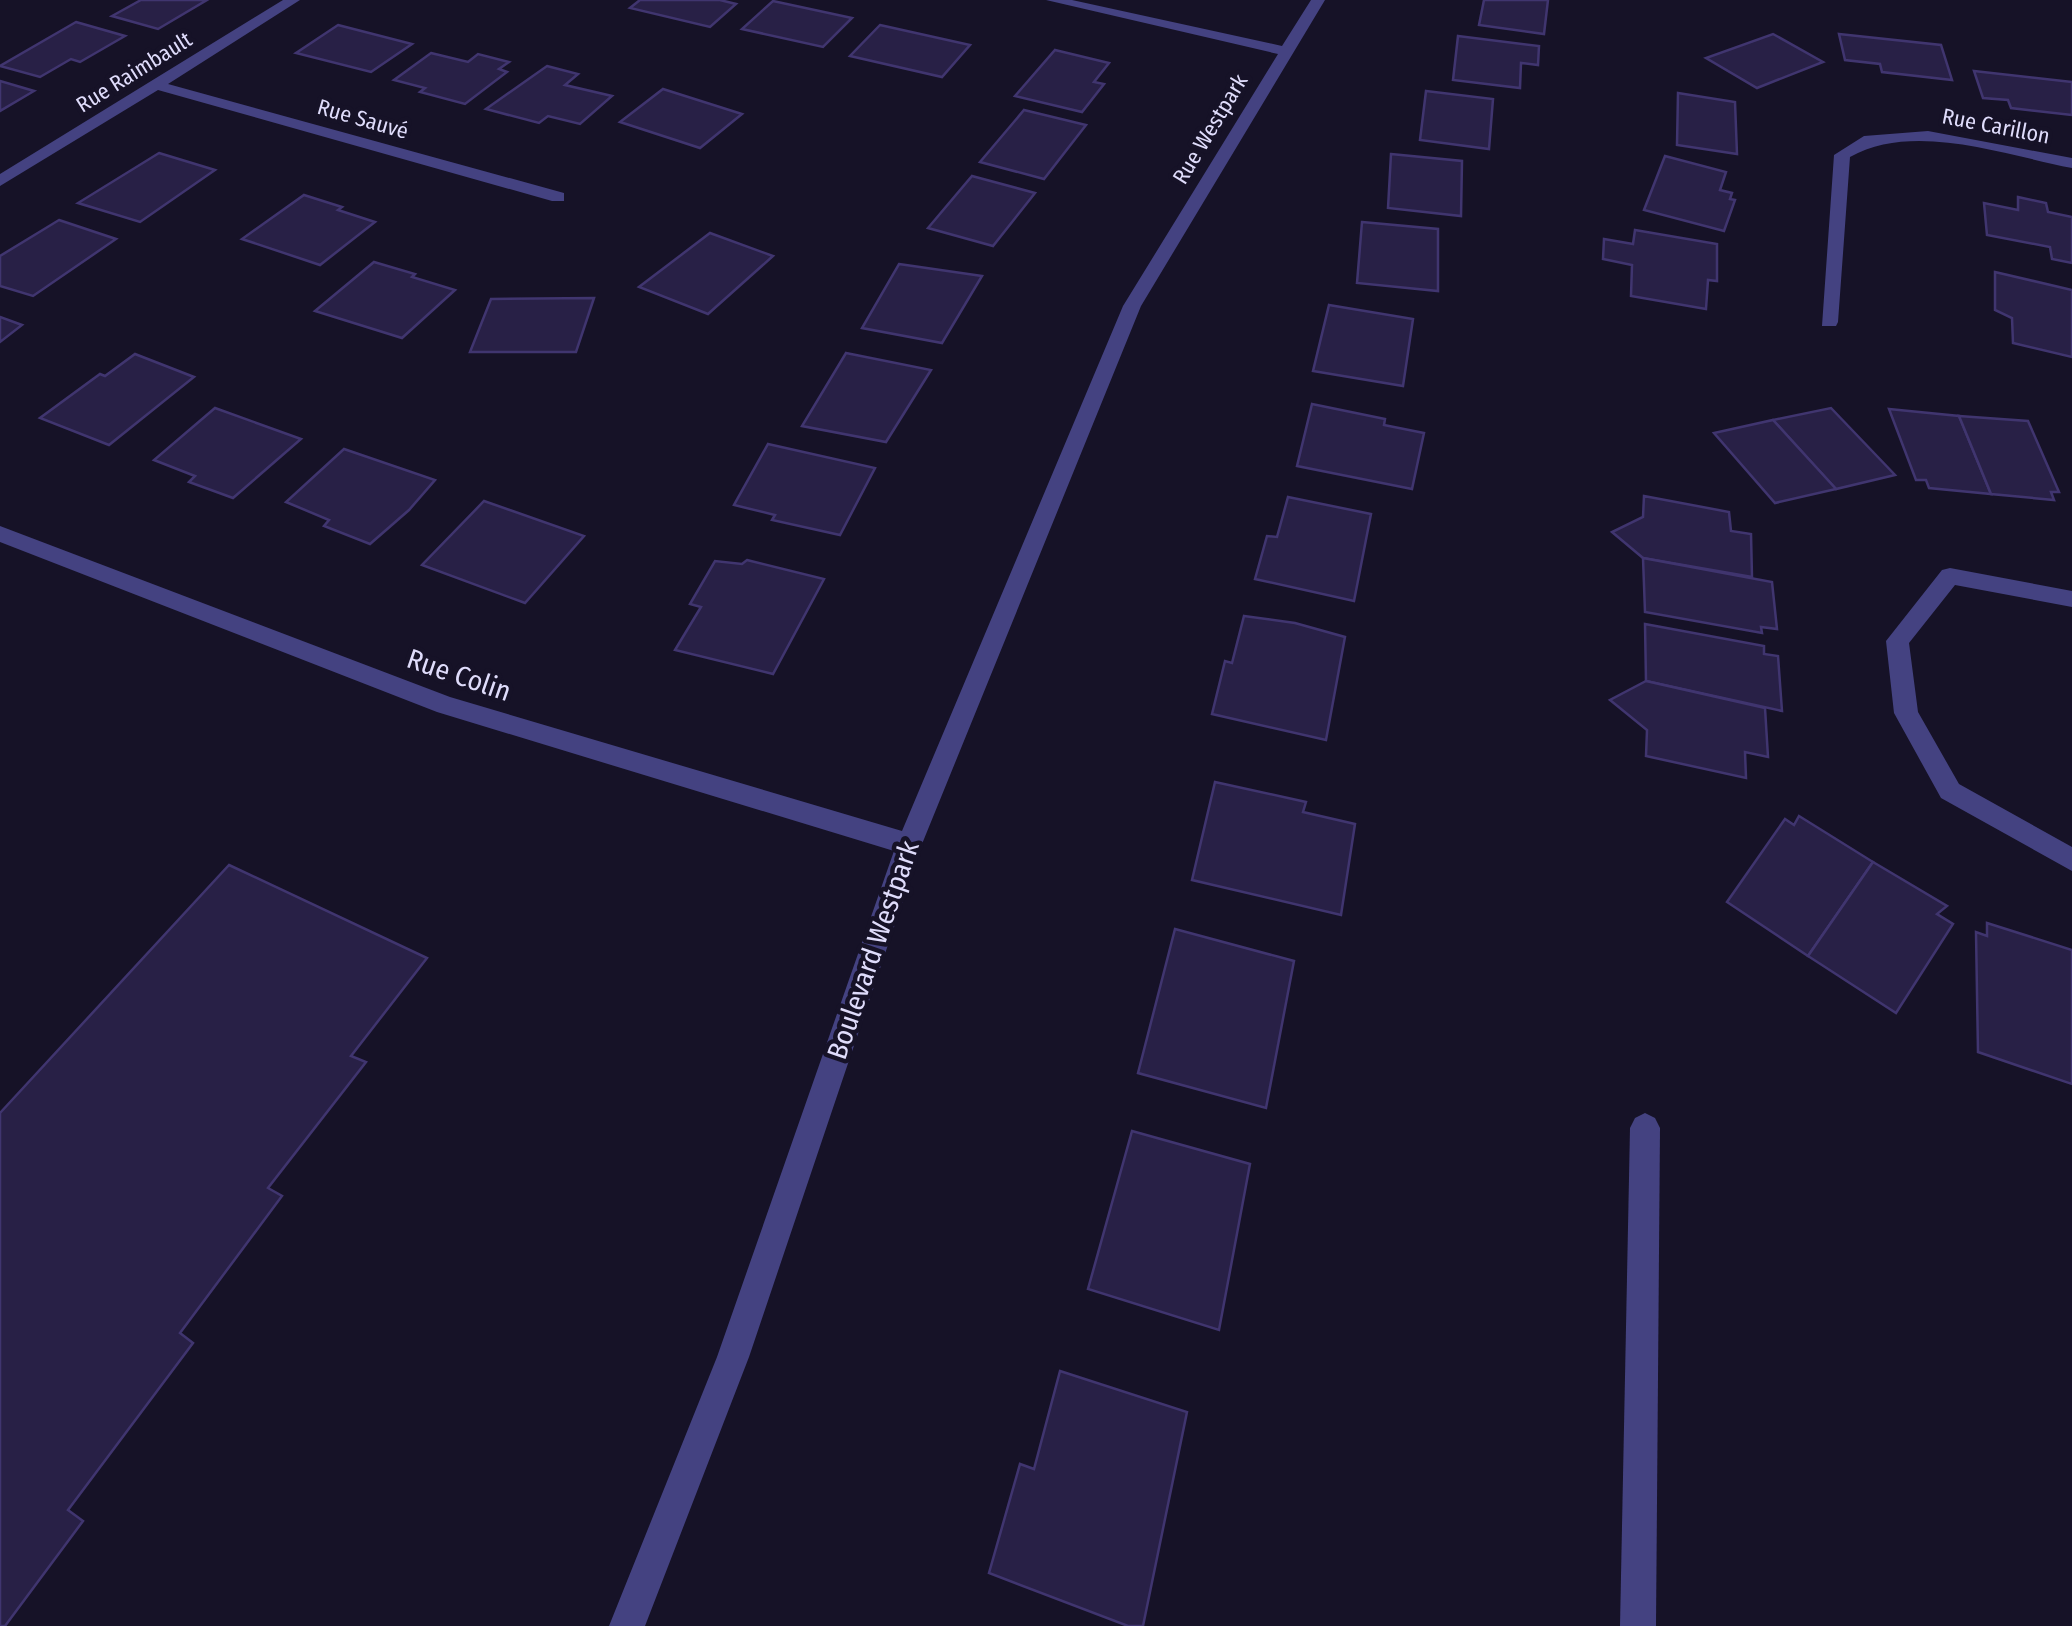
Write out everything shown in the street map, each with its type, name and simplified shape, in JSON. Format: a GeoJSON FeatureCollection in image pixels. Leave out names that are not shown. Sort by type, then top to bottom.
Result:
{"type":"FeatureCollection","features":[{"type":"Feature","properties":{"kind":"street","name":"Rue Raimbault"},"geometry":{"type":"LineString","coordinates":[[0,182],[292,0]]}},
{"type":"Feature","properties":{"kind":"street"},"geometry":{"type":"LineString","coordinates":[[1053,0],[1283,51]]}},
{"type":"Feature","properties":{"kind":"street","name":"Rue Westpark"},"geometry":{"type":"LineString","coordinates":[[1145,284],[1283,51],[1318,0]]}},
{"type":"Feature","properties":{"kind":"street","name":"Rue Sauvé"},"geometry":{"type":"LineString","coordinates":[[156,85],[558,196]]}},
{"type":"Feature","properties":{"kind":"street","name":"Rue Carillon"},"geometry":{"type":"LineString","coordinates":[[1829,322],[1842,155],[1870,138],[1928,136],[2072,163]]}},
{"type":"Feature","properties":{"kind":"street","name":"Boulevard Westpark"},"geometry":{"type":"LineString","coordinates":[[627,1626],[733,1356],[909,844],[1132,306],[1145,284]]}},
{"type":"Feature","properties":{"kind":"street","name":"Rue Colin"},"geometry":{"type":"LineString","coordinates":[[0,534],[445,705],[909,844]]}},
{"type":"Feature","properties":{"kind":"street"},"geometry":{"type":"LineString","coordinates":[[2072,599],[1950,576],[1897,640],[1906,712],[1950,791],[2072,860]]}},
{"type":"Feature","properties":{"kind":"street"},"geometry":{"type":"LineString","coordinates":[[1638,1626],[1645,1128]]}},
{"type":"Feature","properties":{"kind":"building"},"geometry":{"type":"Polygon","coordinates":[[[141,0],[207,0],[158,29],[112,16],[141,0]]]}},
{"type":"Feature","properties":{"kind":"building"},"geometry":{"type":"Polygon","coordinates":[[[640,0],[720,0],[736,4],[710,27],[630,8],[640,0]]]}},
{"type":"Feature","properties":{"kind":"building"},"geometry":{"type":"Polygon","coordinates":[[[1484,0],[1548,0],[1544,34],[1479,25],[1484,0]]]}},
{"type":"Feature","properties":{"kind":"building"},"geometry":{"type":"Polygon","coordinates":[[[773,1],[852,18],[823,47],[742,29],[773,1]]]}},
{"type":"Feature","properties":{"kind":"building"},"geometry":{"type":"Polygon","coordinates":[[[76,22],[125,36],[80,62],[71,59],[40,77],[0,66],[76,22]]]}},
{"type":"Feature","properties":{"kind":"building"},"geometry":{"type":"Polygon","coordinates":[[[338,25],[412,44],[371,72],[296,53],[338,25]]]}},
{"type":"Feature","properties":{"kind":"building"},"geometry":{"type":"Polygon","coordinates":[[[880,25],[970,45],[942,77],[850,56],[880,25]]]}},
{"type":"Feature","properties":{"kind":"building"},"geometry":{"type":"Polygon","coordinates":[[[1773,34],[1823,62],[1757,88],[1706,58],[1773,34]]]}},
{"type":"Feature","properties":{"kind":"building"},"geometry":{"type":"Polygon","coordinates":[[[1839,34],[1941,45],[1952,80],[1882,72],[1880,64],[1845,60],[1839,34]]]}},
{"type":"Feature","properties":{"kind":"building"},"geometry":{"type":"Polygon","coordinates":[[[1458,36],[1539,46],[1538,65],[1521,63],[1520,88],[1453,80],[1458,36]]]}},
{"type":"Feature","properties":{"kind":"building"},"geometry":{"type":"Polygon","coordinates":[[[1055,50],[1109,63],[1094,82],[1104,84],[1082,112],[1015,96],[1055,50]]]}},
{"type":"Feature","properties":{"kind":"building"},"geometry":{"type":"Polygon","coordinates":[[[431,53],[468,62],[478,54],[509,62],[499,69],[507,72],[465,104],[420,92],[425,88],[394,80],[431,53]]]}},
{"type":"Feature","properties":{"kind":"building"},"geometry":{"type":"Polygon","coordinates":[[[547,66],[578,74],[565,85],[612,96],[580,124],[548,116],[539,123],[486,109],[547,66]]]}},
{"type":"Feature","properties":{"kind":"building"},"geometry":{"type":"Polygon","coordinates":[[[1974,71],[2072,82],[2072,115],[2011,108],[2008,100],[1983,98],[1974,71]]]}},
{"type":"Feature","properties":{"kind":"building"},"geometry":{"type":"Polygon","coordinates":[[[0,81],[34,91],[0,111],[0,81]]]}},
{"type":"Feature","properties":{"kind":"building"},"geometry":{"type":"Polygon","coordinates":[[[663,89],[742,114],[700,148],[620,122],[663,89]]]}},
{"type":"Feature","properties":{"kind":"building"},"geometry":{"type":"Polygon","coordinates":[[[1426,91],[1493,99],[1489,149],[1420,140],[1426,91]]]}},
{"type":"Feature","properties":{"kind":"building"},"geometry":{"type":"Polygon","coordinates":[[[1678,93],[1735,102],[1737,154],[1677,145],[1678,93]]]}},
{"type":"Feature","properties":{"kind":"building"},"geometry":{"type":"Polygon","coordinates":[[[1024,110],[1086,125],[1044,179],[980,162],[1024,110]]]}},
{"type":"Feature","properties":{"kind":"building"},"geometry":{"type":"Polygon","coordinates":[[[159,153],[215,170],[140,222],[78,203],[159,153]]]}},
{"type":"Feature","properties":{"kind":"building"},"geometry":{"type":"Polygon","coordinates":[[[1391,154],[1462,161],[1461,216],[1388,208],[1391,154]]]}},
{"type":"Feature","properties":{"kind":"building"},"geometry":{"type":"Polygon","coordinates":[[[1665,156],[1726,172],[1720,190],[1732,193],[1730,199],[1735,200],[1724,231],[1644,210],[1665,156]]]}},
{"type":"Feature","properties":{"kind":"building"},"geometry":{"type":"Polygon","coordinates":[[[972,176],[1035,193],[993,246],[928,228],[972,176]]]}},
{"type":"Feature","properties":{"kind":"building"},"geometry":{"type":"Polygon","coordinates":[[[304,195],[375,222],[320,265],[242,239],[304,195]]]}},
{"type":"Feature","properties":{"kind":"building"},"geometry":{"type":"Polygon","coordinates":[[[2018,197],[2046,203],[2048,212],[2072,217],[2072,263],[2052,259],[2050,247],[1987,235],[1984,203],[2018,210],[2018,197]]]}},
{"type":"Feature","properties":{"kind":"building"},"geometry":{"type":"Polygon","coordinates":[[[59,220],[116,239],[33,296],[0,286],[0,256],[59,220]]]}},
{"type":"Feature","properties":{"kind":"building"},"geometry":{"type":"Polygon","coordinates":[[[1362,222],[1438,229],[1438,291],[1357,283],[1362,222]]]}},
{"type":"Feature","properties":{"kind":"building"},"geometry":{"type":"Polygon","coordinates":[[[1635,230],[1717,244],[1717,281],[1708,280],[1706,309],[1631,296],[1632,265],[1603,259],[1604,239],[1633,244],[1635,230]]]}},
{"type":"Feature","properties":{"kind":"building"},"geometry":{"type":"Polygon","coordinates":[[[710,233],[773,256],[708,314],[639,287],[710,233]]]}},
{"type":"Feature","properties":{"kind":"building"},"geometry":{"type":"Polygon","coordinates":[[[374,262],[455,290],[402,338],[315,311],[374,262]]]}},
{"type":"Feature","properties":{"kind":"building"},"geometry":{"type":"Polygon","coordinates":[[[899,264],[982,276],[942,343],[862,328],[899,264]]]}},
{"type":"Feature","properties":{"kind":"building"},"geometry":{"type":"Polygon","coordinates":[[[1995,272],[2072,290],[2072,357],[2013,343],[2012,318],[1995,310],[1995,272]]]}},
{"type":"Feature","properties":{"kind":"building"},"geometry":{"type":"Polygon","coordinates":[[[594,298],[576,352],[470,352],[491,299],[594,298]]]}},
{"type":"Feature","properties":{"kind":"building"},"geometry":{"type":"Polygon","coordinates":[[[1329,305],[1413,319],[1403,386],[1313,371],[1329,305]]]}},
{"type":"Feature","properties":{"kind":"building"},"geometry":{"type":"Polygon","coordinates":[[[0,317],[22,325],[0,342],[0,317]]]}},
{"type":"Feature","properties":{"kind":"building"},"geometry":{"type":"Polygon","coordinates":[[[846,353],[931,370],[886,442],[802,426],[846,353]]]}},
{"type":"Feature","properties":{"kind":"building"},"geometry":{"type":"Polygon","coordinates":[[[135,354],[194,377],[109,445],[40,418],[100,374],[105,376],[135,354]]]}},
{"type":"Feature","properties":{"kind":"building"},"geometry":{"type":"Polygon","coordinates":[[[1312,404],[1385,419],[1384,425],[1424,433],[1412,489],[1297,466],[1312,404]]]}},
{"type":"Feature","properties":{"kind":"building"},"geometry":{"type":"Polygon","coordinates":[[[215,408],[301,439],[233,498],[189,482],[195,476],[154,460],[215,408]]]}},
{"type":"Feature","properties":{"kind":"building"},"geometry":{"type":"Polygon","coordinates":[[[1831,408],[1895,475],[1836,489],[1773,420],[1831,408]]]}},
{"type":"Feature","properties":{"kind":"building"},"geometry":{"type":"Polygon","coordinates":[[[1889,409],[1959,416],[1991,494],[1929,488],[1926,480],[1916,480],[1889,409]]]}},
{"type":"Feature","properties":{"kind":"building"},"geometry":{"type":"Polygon","coordinates":[[[1959,416],[2028,421],[2059,492],[2051,492],[2054,500],[1991,494],[1959,416]]]}},
{"type":"Feature","properties":{"kind":"building"},"geometry":{"type":"Polygon","coordinates":[[[1773,420],[1836,489],[1775,503],[1714,433],[1773,420]]]}},
{"type":"Feature","properties":{"kind":"building"},"geometry":{"type":"Polygon","coordinates":[[[768,444],[875,468],[840,535],[772,520],[775,515],[734,505],[768,444]]]}},
{"type":"Feature","properties":{"kind":"building"},"geometry":{"type":"Polygon","coordinates":[[[344,449],[435,480],[409,510],[370,544],[324,526],[329,520],[286,502],[344,449]]]}},
{"type":"Feature","properties":{"kind":"building"},"geometry":{"type":"Polygon","coordinates":[[[1644,496],[1729,512],[1731,531],[1751,534],[1752,577],[1643,558],[1612,532],[1643,517],[1644,496]]]}},
{"type":"Feature","properties":{"kind":"building"},"geometry":{"type":"Polygon","coordinates":[[[1288,497],[1371,514],[1354,601],[1255,579],[1267,536],[1277,537],[1288,497]]]}},
{"type":"Feature","properties":{"kind":"building"},"geometry":{"type":"Polygon","coordinates":[[[484,501],[584,536],[525,603],[422,565],[484,501]]]}},
{"type":"Feature","properties":{"kind":"building"},"geometry":{"type":"Polygon","coordinates":[[[1643,558],[1772,582],[1777,629],[1761,627],[1762,633],[1645,612],[1643,558]]]}},
{"type":"Feature","properties":{"kind":"building"},"geometry":{"type":"Polygon","coordinates":[[[747,560],[824,579],[773,674],[675,650],[701,607],[690,604],[715,561],[742,564],[747,560]]]}},
{"type":"Feature","properties":{"kind":"building"},"geometry":{"type":"Polygon","coordinates":[[[1244,616],[1295,623],[1345,637],[1326,740],[1212,714],[1225,661],[1232,663],[1244,616]]]}},
{"type":"Feature","properties":{"kind":"building"},"geometry":{"type":"Polygon","coordinates":[[[1645,624],[1764,646],[1764,654],[1778,656],[1782,711],[1646,681],[1645,624]]]}},
{"type":"Feature","properties":{"kind":"building"},"geometry":{"type":"Polygon","coordinates":[[[1646,681],[1765,708],[1768,757],[1745,752],[1746,778],[1646,756],[1647,730],[1610,700],[1646,681]]]}},
{"type":"Feature","properties":{"kind":"building"},"geometry":{"type":"Polygon","coordinates":[[[1215,782],[1306,802],[1303,812],[1355,824],[1341,915],[1192,880],[1215,782]]]}},
{"type":"Feature","properties":{"kind":"building"},"geometry":{"type":"Polygon","coordinates":[[[1799,816],[1873,862],[1808,956],[1727,902],[1785,819],[1794,825],[1799,816]]]}},
{"type":"Feature","properties":{"kind":"building"},"geometry":{"type":"Polygon","coordinates":[[[1873,862],[1947,906],[1937,914],[1953,924],[1896,1013],[1808,956],[1873,862]]]}},
{"type":"Feature","properties":{"kind":"building"},"geometry":{"type":"Polygon","coordinates":[[[229,865],[427,958],[351,1056],[366,1062],[268,1188],[282,1196],[180,1333],[193,1343],[68,1510],[83,1521],[5,1626],[0,1626],[0,1113],[229,865]]]}},
{"type":"Feature","properties":{"kind":"building"},"geometry":{"type":"Polygon","coordinates":[[[1987,923],[2072,950],[2072,1084],[1978,1052],[1976,932],[1987,936],[1987,923]]]}},
{"type":"Feature","properties":{"kind":"building"},"geometry":{"type":"Polygon","coordinates":[[[1175,929],[1294,961],[1266,1108],[1138,1073],[1175,929]]]}},
{"type":"Feature","properties":{"kind":"building"},"geometry":{"type":"Polygon","coordinates":[[[1132,1131],[1250,1164],[1219,1330],[1088,1289],[1132,1131]]]}},
{"type":"Feature","properties":{"kind":"building"},"geometry":{"type":"Polygon","coordinates":[[[1060,1371],[1187,1412],[1143,1626],[1128,1626],[989,1573],[1020,1464],[1034,1469],[1060,1371]]]}}]}
